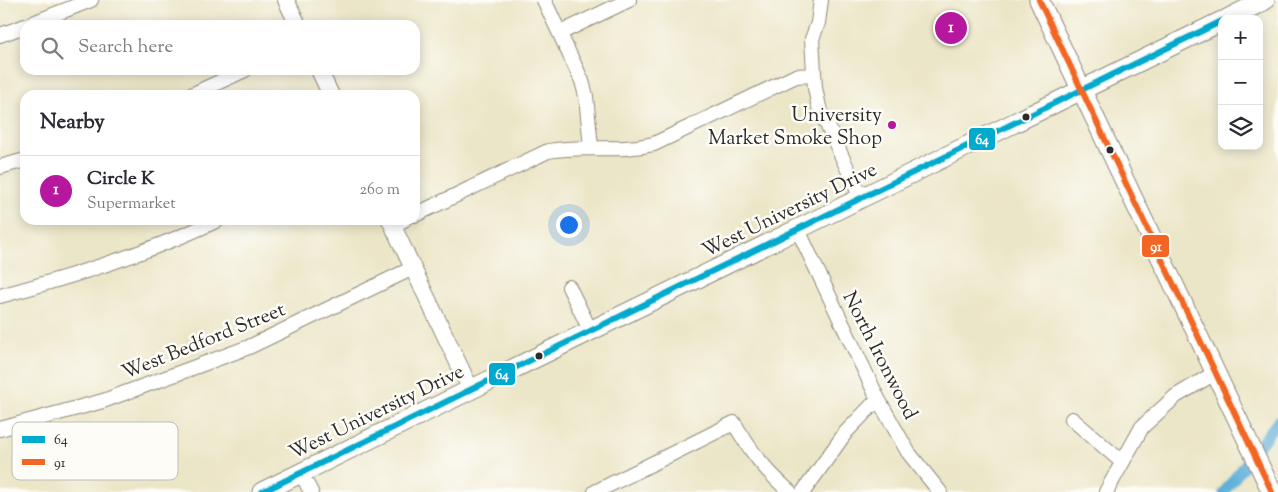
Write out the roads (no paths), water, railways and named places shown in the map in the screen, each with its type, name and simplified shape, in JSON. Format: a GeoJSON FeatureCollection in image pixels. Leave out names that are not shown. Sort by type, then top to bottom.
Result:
{"type":"FeatureCollection","features":[{"type":"Feature","properties":{"kind":"main road"},"geometry":{"type":"LineString","coordinates":[[1039,0],[1272,492]]}},
{"type":"Feature","properties":{"kind":"main road"},"geometry":{"type":"LineString","coordinates":[[1235,15],[1266,0]]}},
{"type":"Feature","properties":{"kind":"main road","name":"West University Drive"},"geometry":{"type":"LineString","coordinates":[[262,492],[1218,24]]}},
{"type":"Feature","properties":{"kind":"street"},"geometry":{"type":"LineString","coordinates":[[42,20],[91,0]]}},
{"type":"Feature","properties":{"kind":"street"},"geometry":{"type":"LineString","coordinates":[[286,0],[296,20]]}},
{"type":"Feature","properties":{"kind":"street"},"geometry":{"type":"LineString","coordinates":[[544,0],[582,81],[586,96],[591,147]]}},
{"type":"Feature","properties":{"kind":"street"},"geometry":{"type":"LineString","coordinates":[[560,33],[629,0]]}},
{"type":"Feature","properties":{"kind":"street"},"geometry":{"type":"LineString","coordinates":[[821,0],[818,23],[812,39],[814,75],[819,107],[861,198]]}},
{"type":"Feature","properties":{"kind":"street"},"geometry":{"type":"LineString","coordinates":[[0,35],[20,28]]}},
{"type":"Feature","properties":{"kind":"street"},"geometry":{"type":"LineString","coordinates":[[202,90],[234,75]]}},
{"type":"Feature","properties":{"kind":"street"},"geometry":{"type":"LineString","coordinates":[[321,75],[329,90]]}},
{"type":"Feature","properties":{"kind":"street"},"geometry":{"type":"LineString","coordinates":[[420,213],[548,151],[568,147],[591,147],[610,150],[633,149],[654,144],[796,76],[814,75]]}},
{"type":"Feature","properties":{"kind":"street"},"geometry":{"type":"LineString","coordinates":[[0,167],[20,161]]}},
{"type":"Feature","properties":{"kind":"street"},"geometry":{"type":"LineString","coordinates":[[0,296],[105,266],[207,225]]}},
{"type":"Feature","properties":{"kind":"street"},"geometry":{"type":"LineString","coordinates":[[397,225],[413,268],[471,390]]}},
{"type":"Feature","properties":{"kind":"street","name":"North Ironwood"},"geometry":{"type":"LineString","coordinates":[[798,230],[878,399],[908,452],[940,492]]}},
{"type":"Feature","properties":{"kind":"street","name":"West Bedford Street"},"geometry":{"type":"LineString","coordinates":[[26,422],[103,401],[249,347],[413,268]]}},
{"type":"Feature","properties":{"kind":"street"},"geometry":{"type":"LineString","coordinates":[[569,287],[591,332]]}},
{"type":"Feature","properties":{"kind":"street"},"geometry":{"type":"LineString","coordinates":[[1106,492],[1142,427],[1156,412],[1188,388],[1215,372]]}},
{"type":"Feature","properties":{"kind":"street"},"geometry":{"type":"LineString","coordinates":[[803,492],[846,432],[878,399]]}},
{"type":"Feature","properties":{"kind":"street"},"geometry":{"type":"LineString","coordinates":[[1072,419],[1122,462]]}},
{"type":"Feature","properties":{"kind":"street"},"geometry":{"type":"LineString","coordinates":[[595,492],[614,488],[734,423],[753,456],[767,472],[790,492]]}},
{"type":"Feature","properties":{"kind":"street"},"geometry":{"type":"LineString","coordinates":[[301,473],[311,492]]}},
{"type":"Feature","properties":{"kind":"waterway"},"geometry":{"type":"LineString","coordinates":[[1224,492],[1278,421]]}},
{"type":"Feature","properties":{"kind":"place","name":"Circle K"},"geometry":{"type":"Point","coordinates":[951,28]}},
{"type":"Feature","properties":{"kind":"place","name":"University Market Smoke Shop"},"geometry":{"type":"Point","coordinates":[892,125]}}]}
